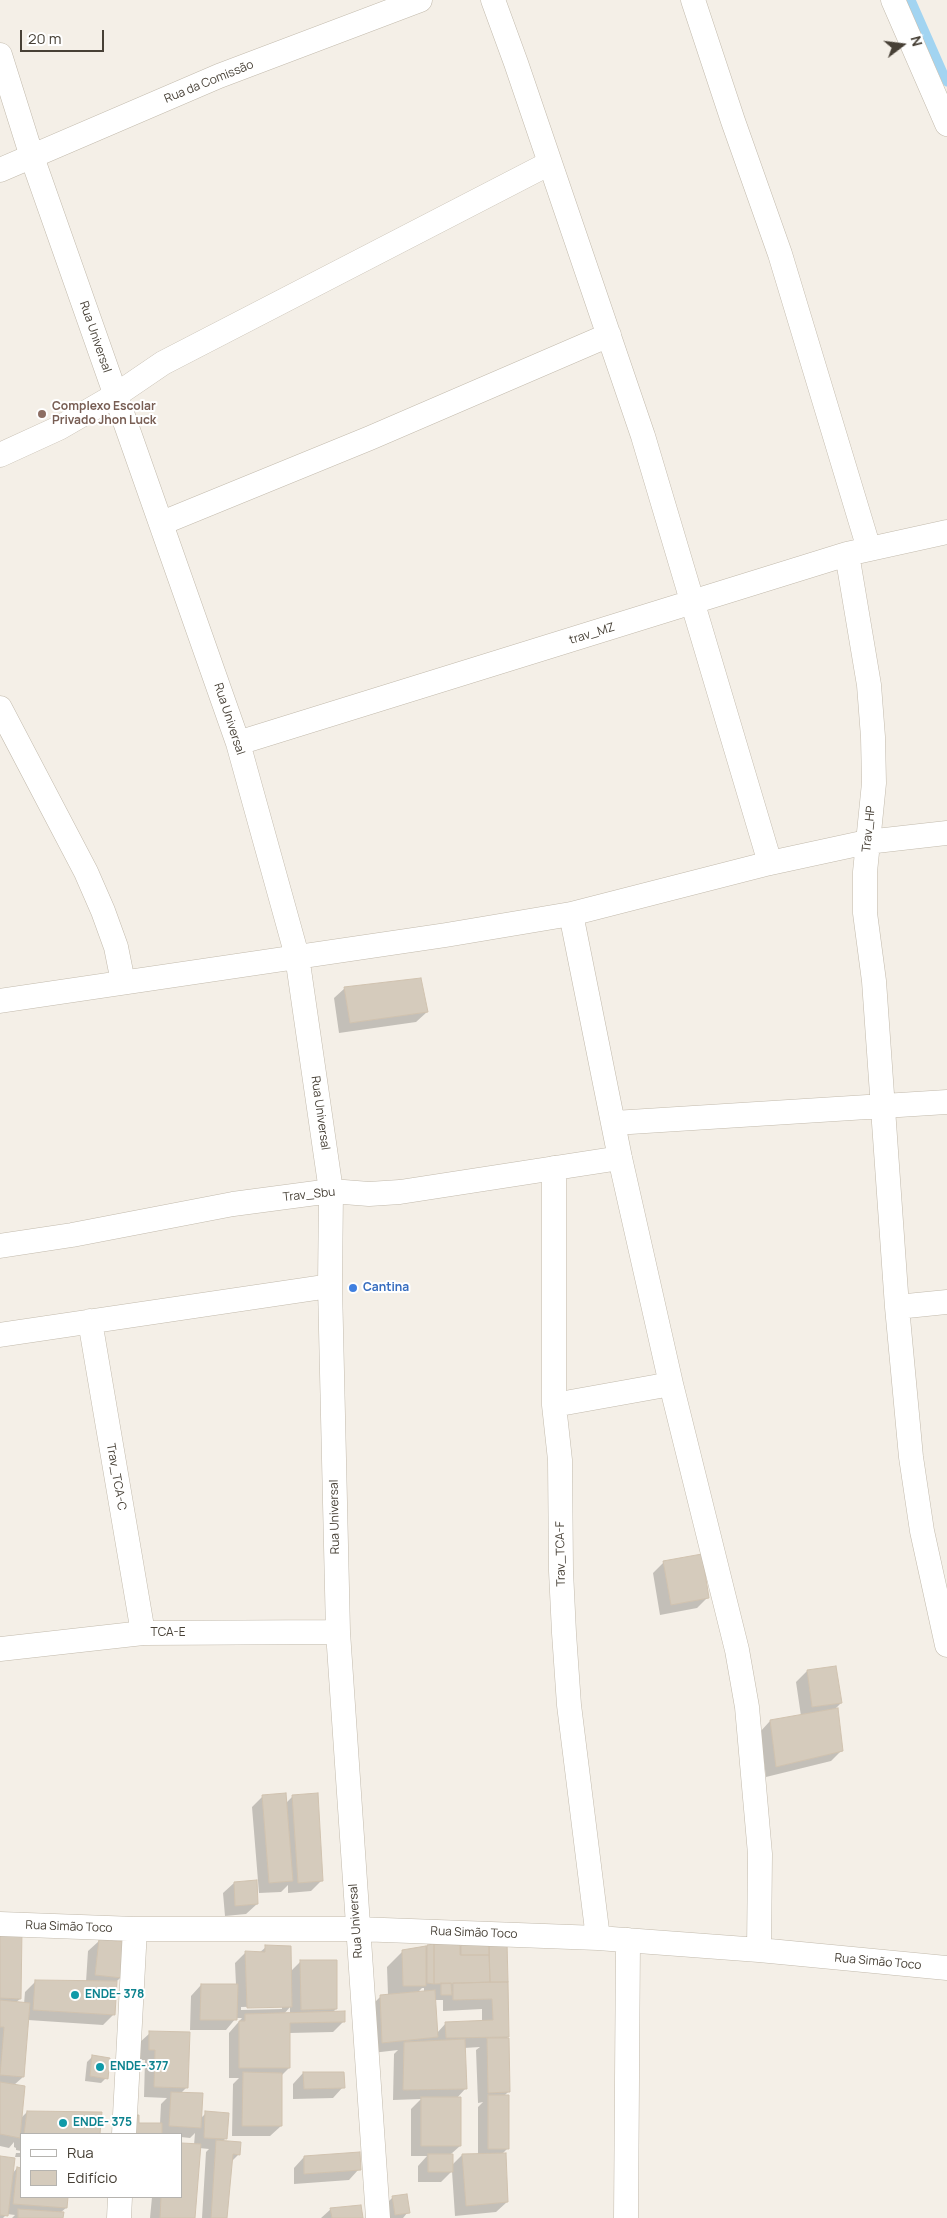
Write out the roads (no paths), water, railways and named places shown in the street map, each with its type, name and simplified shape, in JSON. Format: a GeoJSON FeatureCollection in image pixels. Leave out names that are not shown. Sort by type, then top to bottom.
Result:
{"type":"FeatureCollection","features":[{"type":"Feature","properties":{"kind":"street","name":"Rua da Comissão"},"geometry":{"type":"LineString","coordinates":[[0,170],[219,76],[420,0]]}},
{"type":"Feature","properties":{"kind":"street"},"geometry":{"type":"LineString","coordinates":[[493,0],[643,436],[770,862]]}},
{"type":"Feature","properties":{"kind":"street","name":"Trav_HP"},"geometry":{"type":"LineString","coordinates":[[693,0],[780,254],[858,552],[873,737],[874,783],[864,872],[865,913],[874,981],[897,1307],[912,1456],[922,1531],[947,1645]]}},
{"type":"Feature","properties":{"kind":"street"},"geometry":{"type":"LineString","coordinates":[[893,0],[947,124]]}},
{"type":"Feature","properties":{"kind":"street","name":"Rua Universal"},"geometry":{"type":"LineString","coordinates":[[0,55],[32,157],[238,743],[297,956],[331,1191],[330,1286],[338,1632],[378,2218]]}},
{"type":"Feature","properties":{"kind":"street"},"geometry":{"type":"LineString","coordinates":[[0,455],[58,428],[116,395],[163,362],[550,163]]}},
{"type":"Feature","properties":{"kind":"street"},"geometry":{"type":"LineString","coordinates":[[162,523],[370,438],[609,335]]}},
{"type":"Feature","properties":{"kind":"street","name":"trav_MZ"},"geometry":{"type":"LineString","coordinates":[[238,743],[858,552],[947,532]]}},
{"type":"Feature","properties":{"kind":"street"},"geometry":{"type":"LineString","coordinates":[[0,708],[51,809],[86,872],[116,947],[123,982]]}},
{"type":"Feature","properties":{"kind":"street"},"geometry":{"type":"LineString","coordinates":[[0,1001],[446,935],[570,914],[770,862],[867,842],[947,833]]}},
{"type":"Feature","properties":{"kind":"street"},"geometry":{"type":"LineString","coordinates":[[570,914],[620,1158],[671,1384],[737,1650],[747,1707],[760,1854],[759,1950]]}},
{"type":"Feature","properties":{"kind":"street"},"geometry":{"type":"LineString","coordinates":[[614,1123],[947,1102]]}},
{"type":"Feature","properties":{"kind":"street","name":"Trav_Sbu"},"geometry":{"type":"LineString","coordinates":[[0,1246],[72,1235],[233,1204],[331,1191],[369,1194],[400,1192],[620,1158]]}},
{"type":"Feature","properties":{"kind":"street","name":"Trav_TCA-F"},"geometry":{"type":"LineString","coordinates":[[554,1168],[554,1405],[560,1460],[561,1572],[569,1705],[598,1938]]}},
{"type":"Feature","properties":{"kind":"street"},"geometry":{"type":"LineString","coordinates":[[0,1334],[330,1286]]}},
{"type":"Feature","properties":{"kind":"street"},"geometry":{"type":"LineString","coordinates":[[897,1307],[947,1302]]}},
{"type":"Feature","properties":{"kind":"street","name":"Trav_TCA-C"},"geometry":{"type":"LineString","coordinates":[[90,1321],[143,1633]]}},
{"type":"Feature","properties":{"kind":"street"},"geometry":{"type":"LineString","coordinates":[[554,1405],[671,1384]]}},
{"type":"Feature","properties":{"kind":"street","name":"TCA-E"},"geometry":{"type":"LineString","coordinates":[[0,1649],[143,1633],[338,1632]]}},
{"type":"Feature","properties":{"kind":"street","name":"Rua Simão Toco"},"geometry":{"type":"LineString","coordinates":[[0,1924],[135,1930],[357,1929],[598,1938],[759,1950],[947,1968]]}},
{"type":"Feature","properties":{"kind":"street"},"geometry":{"type":"LineString","coordinates":[[124,2133],[135,1930]]}},
{"type":"Feature","properties":{"kind":"street"},"geometry":{"type":"LineString","coordinates":[[626,2218],[628,1940]]}},
{"type":"Feature","properties":{"kind":"street"},"geometry":{"type":"LineString","coordinates":[[119,2218],[120,2198]]}},
{"type":"Feature","properties":{"kind":"waterway"},"geometry":{"type":"LineString","coordinates":[[911,0],[947,82]]}},
{"type":"Feature","properties":{"kind":"place","name":"Complexo Escolar Privado Jhon Luck"},"geometry":{"type":"Point","coordinates":[42,414]}},
{"type":"Feature","properties":{"kind":"place","name":"Cantina"},"geometry":{"type":"Point","coordinates":[353,1288]}},
{"type":"Feature","properties":{"kind":"place","name":"ENDE- 378"},"geometry":{"type":"Point","coordinates":[75,1995]}},
{"type":"Feature","properties":{"kind":"place","name":"ENDE- 377"},"geometry":{"type":"Point","coordinates":[100,2067]}},
{"type":"Feature","properties":{"kind":"place","name":"ENDE- 375"},"geometry":{"type":"Point","coordinates":[63,2123]}}]}
